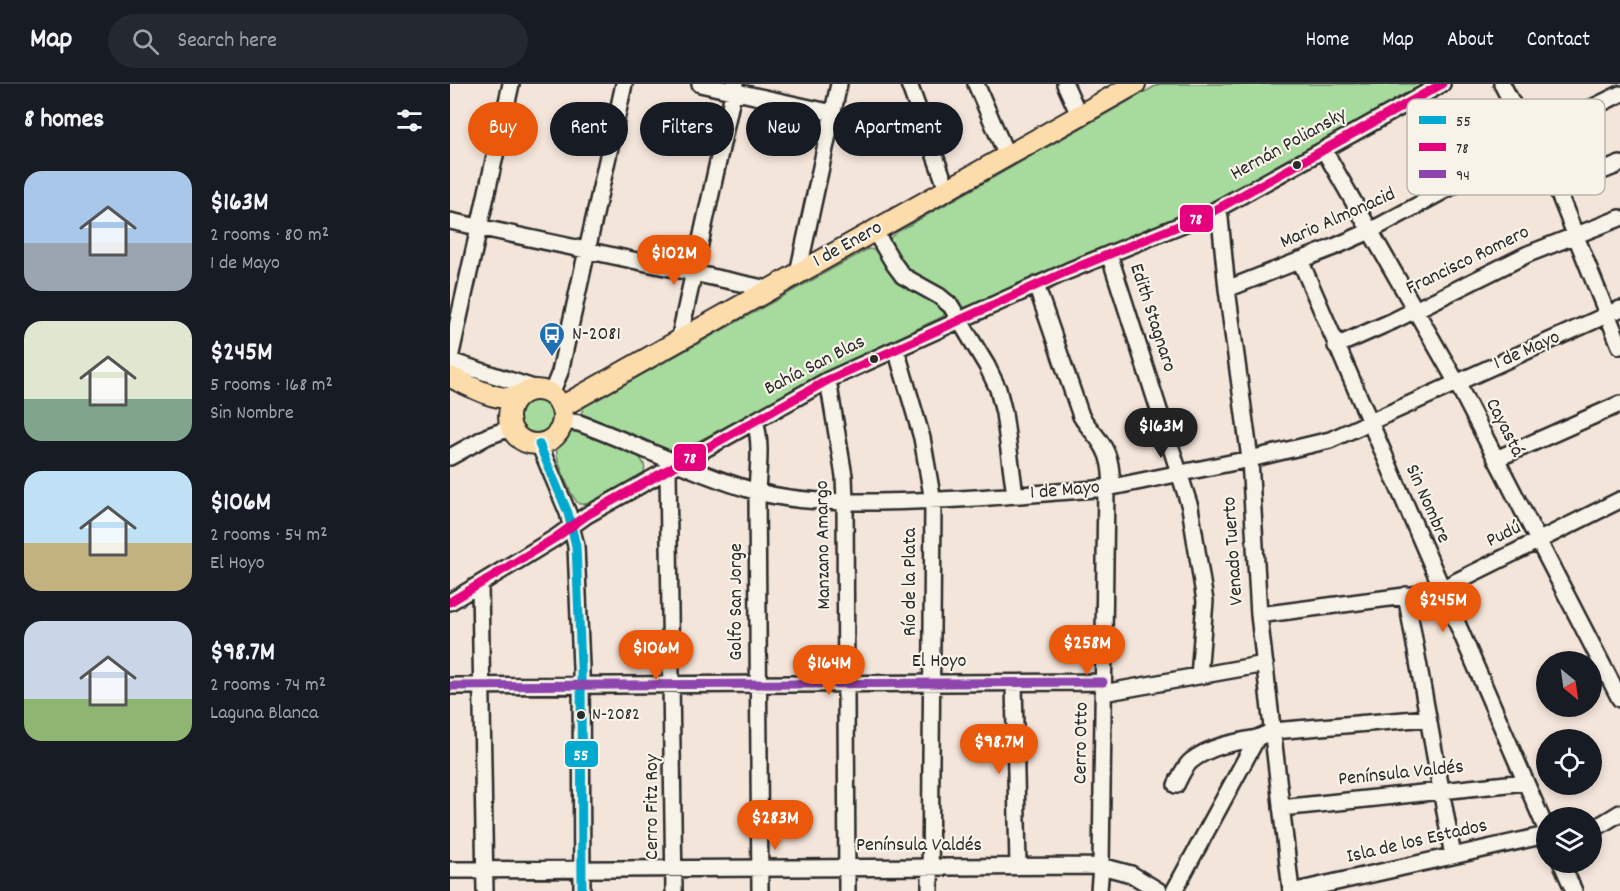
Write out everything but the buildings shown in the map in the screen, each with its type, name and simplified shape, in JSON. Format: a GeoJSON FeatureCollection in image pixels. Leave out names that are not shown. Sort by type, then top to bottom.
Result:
{"type":"FeatureCollection","features":[{"type":"Feature","properties":{"kind":"main road","name":"1 de Enero"},"geometry":{"type":"LineString","coordinates":[[554,403],[679,340],[1135,84]]}},
{"type":"Feature","properties":{"kind":"main road"},"geometry":{"type":"LineString","coordinates":[[450,377],[497,397],[507,399],[519,396]]}},
{"type":"Feature","properties":{"kind":"main road"},"geometry":{"type":"LineString","coordinates":[[450,390],[485,401],[503,412],[522,440],[538,444]]}},
{"type":"Feature","properties":{"kind":"main road","name":"1 de Enero"},"geometry":{"type":"LineString","coordinates":[[519,396],[534,390],[554,403],[558,433],[553,438],[538,444]]}},
{"type":"Feature","properties":{"kind":"main road"},"geometry":{"type":"LineString","coordinates":[[510,424],[513,403],[519,396]]}},
{"type":"Feature","properties":{"kind":"street"},"geometry":{"type":"LineString","coordinates":[[450,359],[511,84]]}},
{"type":"Feature","properties":{"kind":"street"},"geometry":{"type":"LineString","coordinates":[[554,403],[624,84]]}},
{"type":"Feature","properties":{"kind":"street"},"geometry":{"type":"LineString","coordinates":[[700,84],[734,88],[833,113],[798,273]]}},
{"type":"Feature","properties":{"kind":"street"},"geometry":{"type":"LineString","coordinates":[[835,102],[839,84]]}},
{"type":"Feature","properties":{"kind":"street"},"geometry":{"type":"LineString","coordinates":[[909,84],[947,189]]}},
{"type":"Feature","properties":{"kind":"street"},"geometry":{"type":"LineString","coordinates":[[976,84],[1007,156]]}},
{"type":"Feature","properties":{"kind":"street"},"geometry":{"type":"LineString","coordinates":[[1065,84],[1079,115]]}},
{"type":"Feature","properties":{"kind":"street","name":"Hernán Poliansky"},"geometry":{"type":"LineString","coordinates":[[1415,99],[1442,84]]}},
{"type":"Feature","properties":{"kind":"street"},"geometry":{"type":"LineString","coordinates":[[1502,84],[1510,99]]}},
{"type":"Feature","properties":{"kind":"street"},"geometry":{"type":"LineString","coordinates":[[679,340],[734,88]]}},
{"type":"Feature","properties":{"kind":"street","name":"Mario Almonacid"},"geometry":{"type":"LineString","coordinates":[[1605,101],[1620,94]]}},
{"type":"Feature","properties":{"kind":"street","name":"Hernán Poliansky"},"geometry":{"type":"LineString","coordinates":[[1219,208],[1407,104]]}},
{"type":"Feature","properties":{"kind":"street","name":"Cayastá"},"geometry":{"type":"LineString","coordinates":[[1324,150],[1457,383],[1620,699]]}},
{"type":"Feature","properties":{"kind":"street"},"geometry":{"type":"LineString","coordinates":[[1605,170],[1620,164]]}},
{"type":"Feature","properties":{"kind":"street","name":"Mario Almonacid"},"geometry":{"type":"LineString","coordinates":[[1227,289],[1370,231],[1436,195]]}},
{"type":"Feature","properties":{"kind":"street"},"geometry":{"type":"LineString","coordinates":[[1559,195],[1576,235],[1614,312],[1620,346]]}},
{"type":"Feature","properties":{"kind":"street","name":"Bahía San Blas"},"geometry":{"type":"LineString","coordinates":[[450,602],[555,538],[572,525],[828,380],[1036,285],[1219,208]]}},
{"type":"Feature","properties":{"kind":"street","name":"Venado Tuerto"},"geometry":{"type":"LineString","coordinates":[[1219,208],[1227,289],[1250,459],[1259,615],[1291,891]]}},
{"type":"Feature","properties":{"kind":"street","name":"Francisco Romero"},"geometry":{"type":"LineString","coordinates":[[1336,346],[1528,254],[1620,218]]}},
{"type":"Feature","properties":{"kind":"street"},"geometry":{"type":"LineString","coordinates":[[450,221],[768,289]]}},
{"type":"Feature","properties":{"kind":"street"},"geometry":{"type":"LineString","coordinates":[[874,230],[903,276],[945,301],[960,320],[987,366],[998,389],[1004,413],[1015,495]]}},
{"type":"Feature","properties":{"kind":"street","name":"Edith Stagnaro"},"geometry":{"type":"LineString","coordinates":[[1109,254],[1190,507],[1205,601],[1199,676]]}},
{"type":"Feature","properties":{"kind":"street","name":"Sin Nombre"},"geometry":{"type":"LineString","coordinates":[[1300,260],[1537,807]]}},
{"type":"Feature","properties":{"kind":"street","name":"Cerro Otto"},"geometry":{"type":"LineString","coordinates":[[1036,285],[1081,416],[1105,449],[1111,465],[1099,891]]}},
{"type":"Feature","properties":{"kind":"street","name":"1 de Mayo"},"geometry":{"type":"LineString","coordinates":[[450,359],[554,403],[579,423],[674,467],[758,492],[792,499],[845,502],[933,501],[1109,487],[1315,444],[1369,423],[1614,312]]}},
{"type":"Feature","properties":{"kind":"street","name":"Río de la Plata"},"geometry":{"type":"LineString","coordinates":[[896,349],[922,438],[933,501],[930,891]]}},
{"type":"Feature","properties":{"kind":"street","name":"Manzano Amargo"},"geometry":{"type":"LineString","coordinates":[[828,380],[844,476],[845,502],[847,891]]}},
{"type":"Feature","properties":{"kind":"street"},"geometry":{"type":"LineString","coordinates":[[1496,459],[1620,404]]}},
{"type":"Feature","properties":{"kind":"street","name":"Golfo San Jorge"},"geometry":{"type":"LineString","coordinates":[[755,421],[759,432],[760,891]]}},
{"type":"Feature","properties":{"kind":"street"},"geometry":{"type":"LineString","coordinates":[[450,457],[510,424]]}},
{"type":"Feature","properties":{"kind":"street"},"geometry":{"type":"LineString","coordinates":[[538,444],[572,525],[576,556],[581,686],[582,891]]}},
{"type":"Feature","properties":{"kind":"street","name":"Cerro Fitz Roy"},"geometry":{"type":"LineString","coordinates":[[674,467],[674,891]]}},
{"type":"Feature","properties":{"kind":"street","name":"Pudú"},"geometry":{"type":"LineString","coordinates":[[1259,615],[1442,589],[1619,503]]}},
{"type":"Feature","properties":{"kind":"street"},"geometry":{"type":"LineString","coordinates":[[480,584],[484,891]]}},
{"type":"Feature","properties":{"kind":"street"},"geometry":{"type":"LineString","coordinates":[[1406,595],[1453,856]]}},
{"type":"Feature","properties":{"kind":"street","name":"El Hoyo"},"geometry":{"type":"LineString","coordinates":[[450,686],[1014,683],[1103,688],[1199,676],[1265,664]]}},
{"type":"Feature","properties":{"kind":"street"},"geometry":{"type":"LineString","coordinates":[[1014,683],[1018,866]]}},
{"type":"Feature","properties":{"kind":"street"},"geometry":{"type":"LineString","coordinates":[[1176,785],[1190,762],[1203,754],[1222,745],[1257,738],[1273,731],[1428,718]]}},
{"type":"Feature","properties":{"kind":"street"},"geometry":{"type":"LineString","coordinates":[[1174,891],[1257,738]]}},
{"type":"Feature","properties":{"kind":"street","name":"Península Valdés"},"geometry":{"type":"LineString","coordinates":[[1281,808],[1526,782]]}},
{"type":"Feature","properties":{"kind":"street"},"geometry":{"type":"LineString","coordinates":[[1602,824],[1620,813]]}},
{"type":"Feature","properties":{"kind":"street","name":"Isla de los Estados"},"geometry":{"type":"LineString","coordinates":[[1296,891],[1536,837]]}},
{"type":"Feature","properties":{"kind":"street","name":"Península Valdés"},"geometry":{"type":"LineString","coordinates":[[450,870],[1101,866],[1131,874],[1159,891]]}},
{"type":"Feature","properties":{"kind":"street"},"geometry":{"type":"LineString","coordinates":[[1566,873],[1574,891]]}},
{"type":"Feature","properties":{"kind":"green space"},"geometry":{"type":"Polygon","coordinates":[[[1159,84],[1428,84],[1202,208],[1075,258],[967,307],[959,305],[949,294],[915,275],[903,264],[891,245],[890,238],[897,232],[1159,84]]]}},
{"type":"Feature","properties":{"kind":"green space"},"geometry":{"type":"Polygon","coordinates":[[[868,249],[876,250],[898,281],[935,301],[944,309],[944,316],[827,372],[682,450],[670,450],[581,414],[584,407],[868,249]]]}},
{"type":"Feature","properties":{"kind":"green space"},"geometry":{"type":"Polygon","coordinates":[[[536,399],[549,405],[555,418],[549,431],[536,437],[523,431],[517,418],[523,405],[536,399]]]}},
{"type":"Feature","properties":{"kind":"green space"},"geometry":{"type":"Polygon","coordinates":[[[578,431],[609,441],[632,452],[640,458],[644,466],[643,475],[589,504],[579,504],[562,472],[556,449],[561,438],[568,433],[578,431]]]}},
{"type":"Feature","properties":{"kind":"transit line","name":"78"},"geometry":{"type":"LineString","coordinates":[[1415,99],[1442,84]]}},
{"type":"Feature","properties":{"kind":"transit line","name":"78"},"geometry":{"type":"LineString","coordinates":[[450,602],[555,538],[587,515],[828,380],[1068,271],[1210,213],[1407,103]]}},
{"type":"Feature","properties":{"kind":"transit line","name":"55"},"geometry":{"type":"LineString","coordinates":[[539,444],[568,513],[576,546],[581,667],[582,891]]}},
{"type":"Feature","properties":{"kind":"transit line","name":"94"},"geometry":{"type":"LineString","coordinates":[[450,686],[1103,682]]}},
{"type":"Feature","properties":{"kind":"place","name":"N-2081"},"geometry":{"type":"Point","coordinates":[552,358]}},
{"type":"Feature","properties":{"kind":"place","name":"N-2082"},"geometry":{"type":"Point","coordinates":[581,715]}}]}
